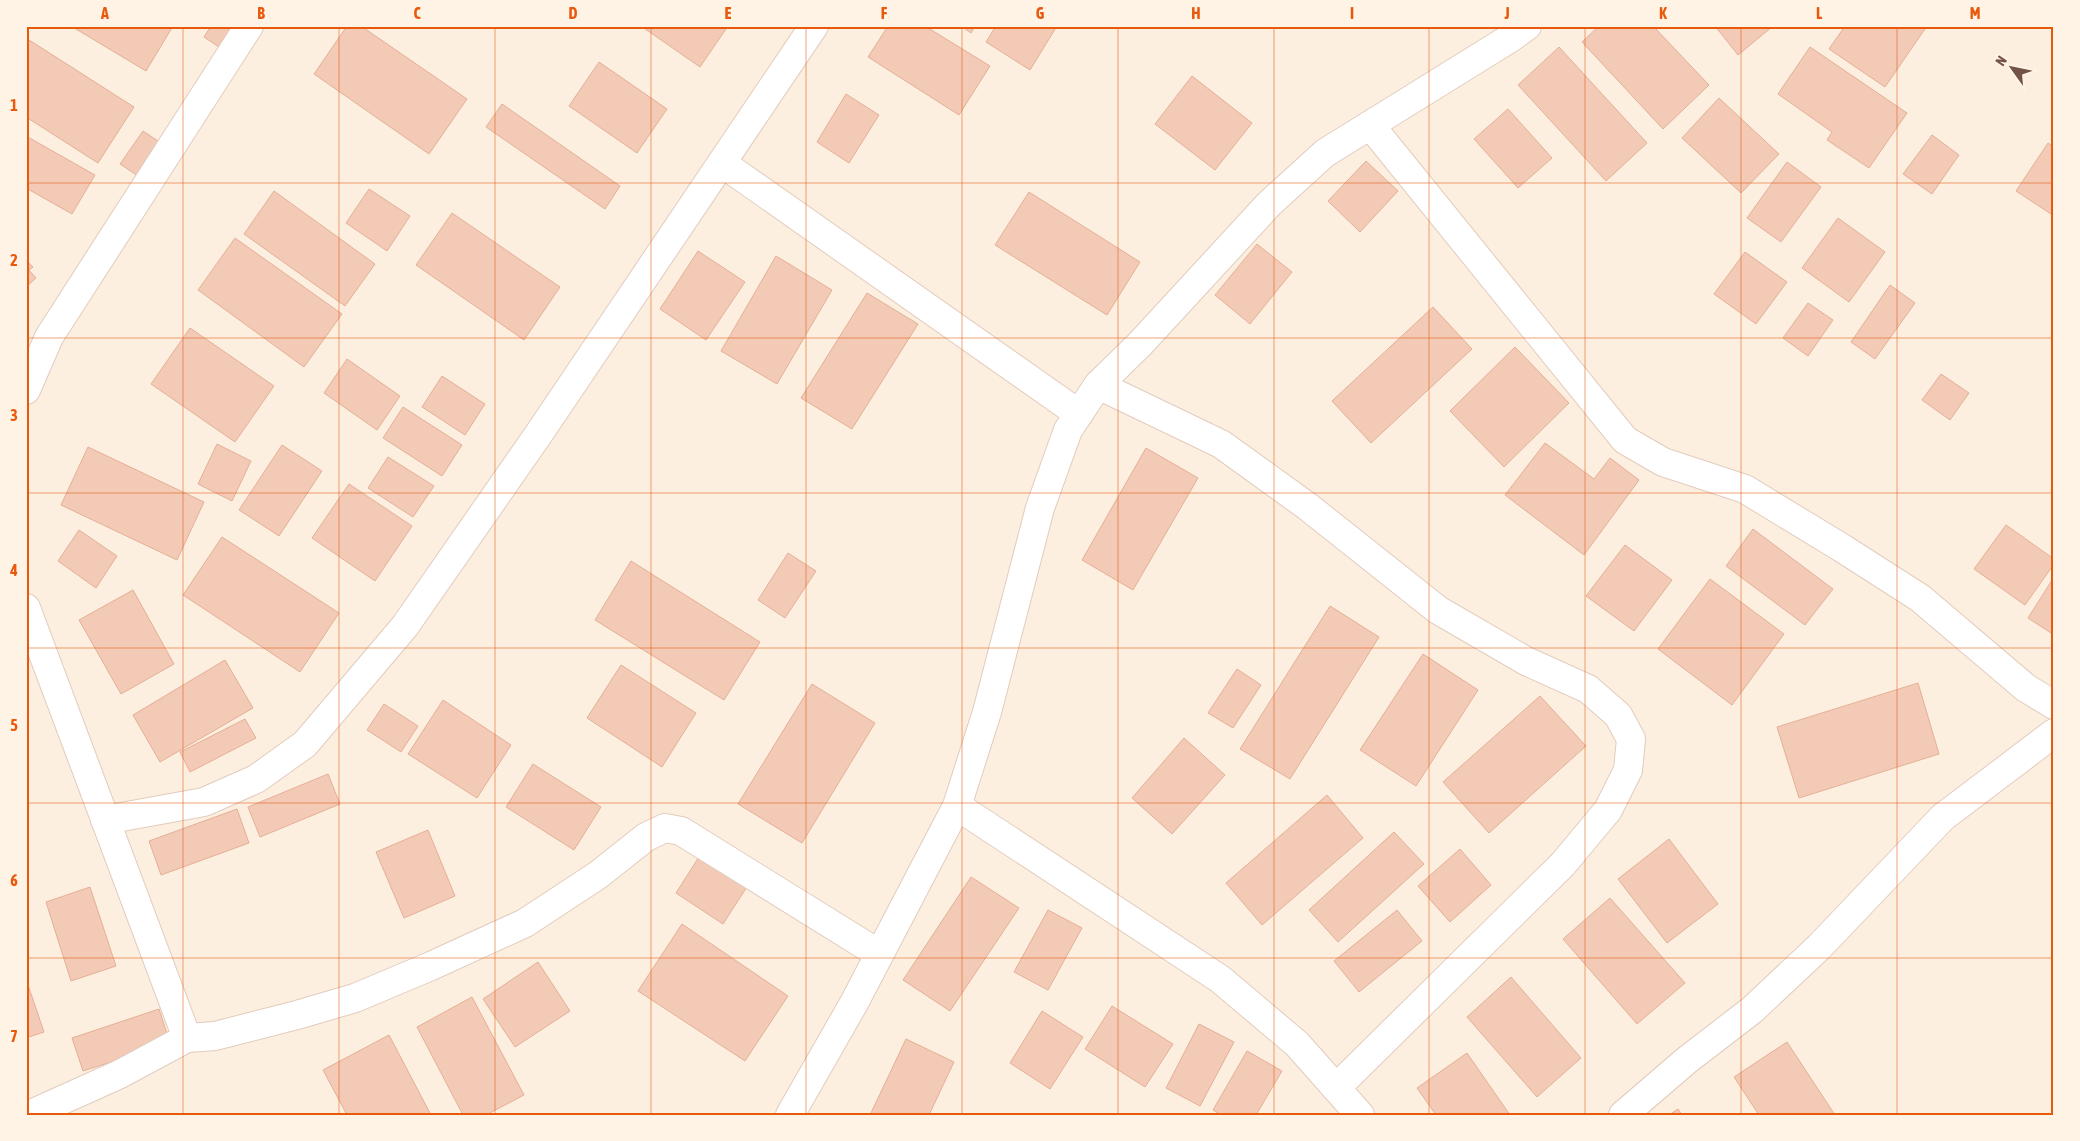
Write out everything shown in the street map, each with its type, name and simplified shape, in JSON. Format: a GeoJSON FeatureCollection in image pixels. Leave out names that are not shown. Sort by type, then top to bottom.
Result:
{"type":"FeatureCollection","features":[{"type":"Feature","properties":{"kind":"street"},"geometry":{"type":"LineString","coordinates":[[26,390],[49,337],[249,26]]}},
{"type":"Feature","properties":{"kind":"street"},"geometry":{"type":"LineString","coordinates":[[105,820],[204,802],[256,780],[305,744],[405,626],[538,435],[814,26]]}},
{"type":"Feature","properties":{"kind":"street"},"geometry":{"type":"LineString","coordinates":[[790,1115],[854,1003],[957,806],[987,712],[1040,508],[1068,430],[1078,414],[1098,385],[1140,344],[1268,204],[1325,153],[1512,38],[1527,26]]}},
{"type":"Feature","properties":{"kind":"street"},"geometry":{"type":"LineString","coordinates":[[1370,125],[1625,440],[1663,462],[1745,489],[1842,548],[1920,598],[2026,688],[2054,705]]}},
{"type":"Feature","properties":{"kind":"street"},"geometry":{"type":"LineString","coordinates":[[722,163],[1078,414]]}},
{"type":"Feature","properties":{"kind":"street"},"geometry":{"type":"LineString","coordinates":[[1098,385],[1221,444],[1307,506],[1438,610],[1526,661],[1588,689],[1618,715],[1632,739],[1628,770],[1608,810],[1563,864],[1336,1088]]}},
{"type":"Feature","properties":{"kind":"street"},"geometry":{"type":"LineString","coordinates":[[26,608],[187,1038]]}},
{"type":"Feature","properties":{"kind":"street"},"geometry":{"type":"LineString","coordinates":[[1623,1115],[1758,1004],[1819,947],[1943,817],[2054,733]]}},
{"type":"Feature","properties":{"kind":"street"},"geometry":{"type":"LineString","coordinates":[[957,806],[1220,979],[1296,1044],[1360,1115]]}},
{"type":"Feature","properties":{"kind":"street"},"geometry":{"type":"LineString","coordinates":[[29,1115],[120,1074],[187,1038],[214,1036],[355,998],[431,966],[526,923],[598,875],[646,838],[665,828],[682,831],[879,954]]}},
{"type":"Feature","properties":{"kind":"building"},"geometry":{"type":"Polygon","coordinates":[[[71,26],[173,26],[146,71],[71,26]]]}},
{"type":"Feature","properties":{"kind":"building"},"geometry":{"type":"Polygon","coordinates":[[[211,26],[243,26],[225,51],[204,37],[211,26]]]}},
{"type":"Feature","properties":{"kind":"building"},"geometry":{"type":"Polygon","coordinates":[[[347,26],[361,26],[467,99],[429,154],[314,74],[347,26]]]}},
{"type":"Feature","properties":{"kind":"building"},"geometry":{"type":"Polygon","coordinates":[[[641,26],[728,26],[700,67],[641,26]]]}},
{"type":"Feature","properties":{"kind":"building"},"geometry":{"type":"Polygon","coordinates":[[[888,26],[925,26],[990,66],[959,115],[868,57],[888,26]]]}},
{"type":"Feature","properties":{"kind":"building"},"geometry":{"type":"Polygon","coordinates":[[[961,26],[975,26],[971,33],[961,26]]]}},
{"type":"Feature","properties":{"kind":"building"},"geometry":{"type":"Polygon","coordinates":[[[996,26],[1057,26],[1030,70],[986,42],[996,26]]]}},
{"type":"Feature","properties":{"kind":"building"},"geometry":{"type":"Polygon","coordinates":[[[1599,26],[1653,26],[1709,85],[1663,129],[1582,42],[1599,26]]]}},
{"type":"Feature","properties":{"kind":"building"},"geometry":{"type":"Polygon","coordinates":[[[1715,26],[1773,26],[1738,55],[1715,26]]]}},
{"type":"Feature","properties":{"kind":"building"},"geometry":{"type":"Polygon","coordinates":[[[1845,26],[1927,26],[1885,87],[1829,49],[1845,26]]]}},
{"type":"Feature","properties":{"kind":"building"},"geometry":{"type":"Polygon","coordinates":[[[26,38],[134,107],[98,163],[26,117],[26,38]]]}},
{"type":"Feature","properties":{"kind":"building"},"geometry":{"type":"Polygon","coordinates":[[[1559,47],[1647,143],[1606,181],[1518,85],[1559,47]]]}},
{"type":"Feature","properties":{"kind":"building"},"geometry":{"type":"Polygon","coordinates":[[[1810,47],[1907,113],[1869,168],[1827,140],[1832,132],[1778,94],[1810,47]]]}},
{"type":"Feature","properties":{"kind":"building"},"geometry":{"type":"Polygon","coordinates":[[[599,62],[667,109],[637,153],[569,106],[599,62]]]}},
{"type":"Feature","properties":{"kind":"building"},"geometry":{"type":"Polygon","coordinates":[[[1192,76],[1252,123],[1215,170],[1155,124],[1192,76]]]}},
{"type":"Feature","properties":{"kind":"building"},"geometry":{"type":"Polygon","coordinates":[[[846,94],[879,115],[849,163],[817,142],[846,94]]]}},
{"type":"Feature","properties":{"kind":"building"},"geometry":{"type":"Polygon","coordinates":[[[1719,98],[1779,154],[1741,193],[1682,138],[1719,98]]]}},
{"type":"Feature","properties":{"kind":"building"},"geometry":{"type":"Polygon","coordinates":[[[502,104],[620,186],[605,209],[486,127],[502,104]]]}},
{"type":"Feature","properties":{"kind":"building"},"geometry":{"type":"Polygon","coordinates":[[[1508,109],[1552,158],[1518,188],[1474,139],[1508,109]]]}},
{"type":"Feature","properties":{"kind":"building"},"geometry":{"type":"Polygon","coordinates":[[[143,131],[167,147],[144,180],[120,164],[143,131]]]}},
{"type":"Feature","properties":{"kind":"building"},"geometry":{"type":"Polygon","coordinates":[[[1932,135],[1959,155],[1932,194],[1903,174],[1932,135]]]}},
{"type":"Feature","properties":{"kind":"building"},"geometry":{"type":"Polygon","coordinates":[[[26,136],[95,175],[72,214],[26,188],[26,136]]]}},
{"type":"Feature","properties":{"kind":"building"},"geometry":{"type":"Polygon","coordinates":[[[2048,143],[2054,147],[2054,216],[2016,191],[2048,143]]]}},
{"type":"Feature","properties":{"kind":"building"},"geometry":{"type":"Polygon","coordinates":[[[1366,161],[1398,191],[1360,232],[1328,201],[1366,161]]]}},
{"type":"Feature","properties":{"kind":"building"},"geometry":{"type":"Polygon","coordinates":[[[1787,162],[1821,187],[1781,242],[1747,218],[1787,162]]]}},
{"type":"Feature","properties":{"kind":"building"},"geometry":{"type":"Polygon","coordinates":[[[369,189],[410,216],[387,251],[346,223],[369,189]]]}},
{"type":"Feature","properties":{"kind":"building"},"geometry":{"type":"Polygon","coordinates":[[[274,191],[375,264],[345,306],[244,234],[274,191]]]}},
{"type":"Feature","properties":{"kind":"building"},"geometry":{"type":"Polygon","coordinates":[[[1029,192],[1140,262],[1107,315],[995,245],[1029,192]]]}},
{"type":"Feature","properties":{"kind":"building"},"geometry":{"type":"Polygon","coordinates":[[[452,213],[560,287],[524,340],[416,265],[452,213]]]}},
{"type":"Feature","properties":{"kind":"building"},"geometry":{"type":"Polygon","coordinates":[[[1838,218],[1885,252],[1849,302],[1802,268],[1838,218]]]}},
{"type":"Feature","properties":{"kind":"building"},"geometry":{"type":"Polygon","coordinates":[[[235,238],[342,314],[304,367],[198,290],[235,238]]]}},
{"type":"Feature","properties":{"kind":"building"},"geometry":{"type":"Polygon","coordinates":[[[1257,244],[1292,272],[1250,324],[1215,295],[1257,244]]]}},
{"type":"Feature","properties":{"kind":"building"},"geometry":{"type":"Polygon","coordinates":[[[698,251],[745,282],[706,340],[660,309],[698,251]]]}},
{"type":"Feature","properties":{"kind":"building"},"geometry":{"type":"Polygon","coordinates":[[[1745,252],[1787,282],[1756,324],[1714,294],[1745,252]]]}},
{"type":"Feature","properties":{"kind":"building"},"geometry":{"type":"Polygon","coordinates":[[[776,256],[832,290],[777,384],[721,351],[776,256]]]}},
{"type":"Feature","properties":{"kind":"building"},"geometry":{"type":"Polygon","coordinates":[[[26,260],[33,267],[29,270],[36,278],[26,287],[26,260]]]}},
{"type":"Feature","properties":{"kind":"building"},"geometry":{"type":"Polygon","coordinates":[[[1890,285],[1915,303],[1875,359],[1851,342],[1890,285]]]}},
{"type":"Feature","properties":{"kind":"building"},"geometry":{"type":"Polygon","coordinates":[[[867,293],[918,324],[852,429],[801,398],[867,293]]]}},
{"type":"Feature","properties":{"kind":"building"},"geometry":{"type":"Polygon","coordinates":[[[1808,303],[1833,320],[1808,356],[1783,338],[1808,303]]]}},
{"type":"Feature","properties":{"kind":"building"},"geometry":{"type":"Polygon","coordinates":[[[1433,307],[1472,349],[1371,443],[1332,401],[1433,307]]]}},
{"type":"Feature","properties":{"kind":"building"},"geometry":{"type":"Polygon","coordinates":[[[190,328],[274,386],[235,442],[151,384],[190,328]]]}},
{"type":"Feature","properties":{"kind":"building"},"geometry":{"type":"Polygon","coordinates":[[[1515,347],[1569,403],[1504,467],[1450,411],[1515,347]]]}},
{"type":"Feature","properties":{"kind":"building"},"geometry":{"type":"Polygon","coordinates":[[[347,359],[400,396],[377,430],[324,393],[347,359]]]}},
{"type":"Feature","properties":{"kind":"building"},"geometry":{"type":"Polygon","coordinates":[[[1941,374],[1969,393],[1950,420],[1922,400],[1941,374]]]}},
{"type":"Feature","properties":{"kind":"building"},"geometry":{"type":"Polygon","coordinates":[[[442,376],[485,404],[465,435],[422,407],[442,376]]]}},
{"type":"Feature","properties":{"kind":"building"},"geometry":{"type":"Polygon","coordinates":[[[403,407],[462,445],[442,476],[383,438],[403,407]]]}},
{"type":"Feature","properties":{"kind":"building"},"geometry":{"type":"Polygon","coordinates":[[[1545,443],[1594,479],[1610,458],[1639,480],[1584,555],[1505,495],[1545,443]]]}},
{"type":"Feature","properties":{"kind":"building"},"geometry":{"type":"Polygon","coordinates":[[[217,444],[251,461],[232,501],[198,484],[217,444]]]}},
{"type":"Feature","properties":{"kind":"building"},"geometry":{"type":"Polygon","coordinates":[[[282,445],[322,471],[279,536],[239,510],[282,445]]]}},
{"type":"Feature","properties":{"kind":"building"},"geometry":{"type":"Polygon","coordinates":[[[88,447],[204,502],[177,560],[61,505],[88,447]]]}},
{"type":"Feature","properties":{"kind":"building"},"geometry":{"type":"Polygon","coordinates":[[[1146,448],[1198,478],[1133,590],[1082,560],[1146,448]]]}},
{"type":"Feature","properties":{"kind":"building"},"geometry":{"type":"Polygon","coordinates":[[[388,457],[434,486],[413,517],[368,488],[388,457]]]}},
{"type":"Feature","properties":{"kind":"building"},"geometry":{"type":"Polygon","coordinates":[[[349,484],[412,526],[375,581],[312,538],[349,484]]]}},
{"type":"Feature","properties":{"kind":"building"},"geometry":{"type":"Polygon","coordinates":[[[2006,525],[2054,559],[2054,564],[2025,605],[1974,569],[2006,525]]]}},
{"type":"Feature","properties":{"kind":"building"},"geometry":{"type":"Polygon","coordinates":[[[1753,529],[1833,589],[1805,625],[1726,566],[1753,529]]]}},
{"type":"Feature","properties":{"kind":"building"},"geometry":{"type":"Polygon","coordinates":[[[79,530],[117,556],[96,588],[58,561],[79,530]]]}},
{"type":"Feature","properties":{"kind":"building"},"geometry":{"type":"Polygon","coordinates":[[[222,537],[339,613],[300,672],[183,595],[222,537]]]}},
{"type":"Feature","properties":{"kind":"building"},"geometry":{"type":"Polygon","coordinates":[[[1625,545],[1672,580],[1634,631],[1586,596],[1625,545]]]}},
{"type":"Feature","properties":{"kind":"building"},"geometry":{"type":"Polygon","coordinates":[[[788,553],[816,571],[785,618],[758,600],[788,553]]]}},
{"type":"Feature","properties":{"kind":"building"},"geometry":{"type":"Polygon","coordinates":[[[631,561],[760,642],[724,700],[595,620],[631,561]]]}},
{"type":"Feature","properties":{"kind":"building"},"geometry":{"type":"Polygon","coordinates":[[[2054,577],[2054,635],[2028,618],[2054,577]]]}},
{"type":"Feature","properties":{"kind":"building"},"geometry":{"type":"Polygon","coordinates":[[[1710,579],[1784,634],[1732,705],[1658,649],[1710,579]]]}},
{"type":"Feature","properties":{"kind":"building"},"geometry":{"type":"Polygon","coordinates":[[[133,590],[174,664],[121,694],[79,620],[133,590]]]}},
{"type":"Feature","properties":{"kind":"building"},"geometry":{"type":"Polygon","coordinates":[[[1330,606],[1379,637],[1290,779],[1240,749],[1330,606]]]}},
{"type":"Feature","properties":{"kind":"building"},"geometry":{"type":"Polygon","coordinates":[[[1423,654],[1478,690],[1416,786],[1360,750],[1423,654]]]}},
{"type":"Feature","properties":{"kind":"building"},"geometry":{"type":"Polygon","coordinates":[[[225,660],[253,708],[160,762],[133,715],[225,660]]]}},
{"type":"Feature","properties":{"kind":"building"},"geometry":{"type":"Polygon","coordinates":[[[621,665],[696,713],[662,767],[587,718],[621,665]]]}},
{"type":"Feature","properties":{"kind":"building"},"geometry":{"type":"Polygon","coordinates":[[[1237,669],[1261,685],[1233,728],[1208,713],[1237,669]]]}},
{"type":"Feature","properties":{"kind":"building"},"geometry":{"type":"Polygon","coordinates":[[[1918,683],[1939,754],[1799,798],[1777,727],[1918,683]]]}},
{"type":"Feature","properties":{"kind":"building"},"geometry":{"type":"Polygon","coordinates":[[[812,684],[875,723],[802,843],[738,804],[812,684]]]}},
{"type":"Feature","properties":{"kind":"building"},"geometry":{"type":"Polygon","coordinates":[[[1540,696],[1586,746],[1489,833],[1443,782],[1540,696]]]}},
{"type":"Feature","properties":{"kind":"building"},"geometry":{"type":"Polygon","coordinates":[[[443,700],[511,745],[477,798],[408,754],[443,700]]]}},
{"type":"Feature","properties":{"kind":"building"},"geometry":{"type":"Polygon","coordinates":[[[384,704],[418,726],[401,752],[367,730],[384,704]]]}},
{"type":"Feature","properties":{"kind":"building"},"geometry":{"type":"Polygon","coordinates":[[[245,719],[256,738],[190,772],[180,752],[245,719]]]}},
{"type":"Feature","properties":{"kind":"building"},"geometry":{"type":"Polygon","coordinates":[[[1184,738],[1225,775],[1172,834],[1132,798],[1184,738]]]}},
{"type":"Feature","properties":{"kind":"building"},"geometry":{"type":"Polygon","coordinates":[[[533,764],[601,807],[574,850],[506,807],[533,764]]]}},
{"type":"Feature","properties":{"kind":"building"},"geometry":{"type":"Polygon","coordinates":[[[328,774],[340,804],[260,837],[248,807],[328,774]]]}},
{"type":"Feature","properties":{"kind":"building"},"geometry":{"type":"Polygon","coordinates":[[[1327,795],[1363,838],[1262,925],[1226,883],[1327,795]]]}},
{"type":"Feature","properties":{"kind":"building"},"geometry":{"type":"Polygon","coordinates":[[[237,809],[249,843],[161,875],[149,841],[237,809]]]}},
{"type":"Feature","properties":{"kind":"building"},"geometry":{"type":"Polygon","coordinates":[[[428,830],[455,896],[404,918],[376,852],[428,830]]]}},
{"type":"Feature","properties":{"kind":"building"},"geometry":{"type":"Polygon","coordinates":[[[1394,832],[1424,864],[1338,942],[1309,910],[1394,832]]]}},
{"type":"Feature","properties":{"kind":"building"},"geometry":{"type":"Polygon","coordinates":[[[1669,839],[1718,904],[1667,943],[1618,879],[1669,839]]]}},
{"type":"Feature","properties":{"kind":"building"},"geometry":{"type":"Polygon","coordinates":[[[704,849],[752,879],[723,924],[676,893],[704,849]]]}},
{"type":"Feature","properties":{"kind":"building"},"geometry":{"type":"Polygon","coordinates":[[[1460,849],[1491,885],[1450,922],[1418,886],[1460,849]]]}},
{"type":"Feature","properties":{"kind":"building"},"geometry":{"type":"Polygon","coordinates":[[[971,877],[1019,908],[950,1011],[903,980],[971,877]]]}},
{"type":"Feature","properties":{"kind":"building"},"geometry":{"type":"Polygon","coordinates":[[[90,887],[116,966],[71,981],[46,902],[90,887]]]}},
{"type":"Feature","properties":{"kind":"building"},"geometry":{"type":"Polygon","coordinates":[[[1610,898],[1685,983],[1637,1024],[1563,939],[1610,898]]]}},
{"type":"Feature","properties":{"kind":"building"},"geometry":{"type":"Polygon","coordinates":[[[1048,910],[1082,928],[1048,990],[1014,972],[1048,910]]]}},
{"type":"Feature","properties":{"kind":"building"},"geometry":{"type":"Polygon","coordinates":[[[1397,910],[1422,941],[1359,992],[1334,961],[1397,910]]]}},
{"type":"Feature","properties":{"kind":"building"},"geometry":{"type":"Polygon","coordinates":[[[682,924],[788,996],[745,1061],[638,991],[682,924]]]}},
{"type":"Feature","properties":{"kind":"building"},"geometry":{"type":"Polygon","coordinates":[[[538,962],[570,1011],[515,1047],[483,999],[538,962]]]}},
{"type":"Feature","properties":{"kind":"building"},"geometry":{"type":"Polygon","coordinates":[[[1511,977],[1581,1058],[1537,1097],[1467,1017],[1511,977]]]}},
{"type":"Feature","properties":{"kind":"building"},"geometry":{"type":"Polygon","coordinates":[[[26,979],[44,1032],[26,1038],[26,979]]]}},
{"type":"Feature","properties":{"kind":"building"},"geometry":{"type":"Polygon","coordinates":[[[472,997],[524,1095],[486,1115],[463,1115],[417,1027],[472,997]]]}},
{"type":"Feature","properties":{"kind":"building"},"geometry":{"type":"Polygon","coordinates":[[[1112,1006],[1173,1044],[1145,1087],[1085,1049],[1112,1006]]]}},
{"type":"Feature","properties":{"kind":"building"},"geometry":{"type":"Polygon","coordinates":[[[159,1009],[170,1043],[83,1071],[72,1038],[159,1009]]]}},
{"type":"Feature","properties":{"kind":"building"},"geometry":{"type":"Polygon","coordinates":[[[1042,1011],[1083,1037],[1050,1089],[1010,1063],[1042,1011]]]}},
{"type":"Feature","properties":{"kind":"building"},"geometry":{"type":"Polygon","coordinates":[[[1199,1024],[1234,1042],[1200,1106],[1166,1088],[1199,1024]]]}},
{"type":"Feature","properties":{"kind":"building"},"geometry":{"type":"Polygon","coordinates":[[[389,1035],[431,1115],[347,1115],[323,1070],[389,1035]]]}},
{"type":"Feature","properties":{"kind":"building"},"geometry":{"type":"Polygon","coordinates":[[[906,1039],[954,1062],[929,1115],[870,1115],[906,1039]]]}},
{"type":"Feature","properties":{"kind":"building"},"geometry":{"type":"Polygon","coordinates":[[[1787,1042],[1835,1115],[1759,1115],[1734,1077],[1787,1042]]]}},
{"type":"Feature","properties":{"kind":"building"},"geometry":{"type":"Polygon","coordinates":[[[1247,1051],[1282,1071],[1256,1115],[1221,1115],[1213,1110],[1247,1051]]]}},
{"type":"Feature","properties":{"kind":"building"},"geometry":{"type":"Polygon","coordinates":[[[1467,1053],[1510,1115],[1436,1115],[1417,1088],[1467,1053]]]}},
{"type":"Feature","properties":{"kind":"building"},"geometry":{"type":"Polygon","coordinates":[[[1678,1109],[1682,1115],[1669,1115],[1678,1109]]]}}]}
